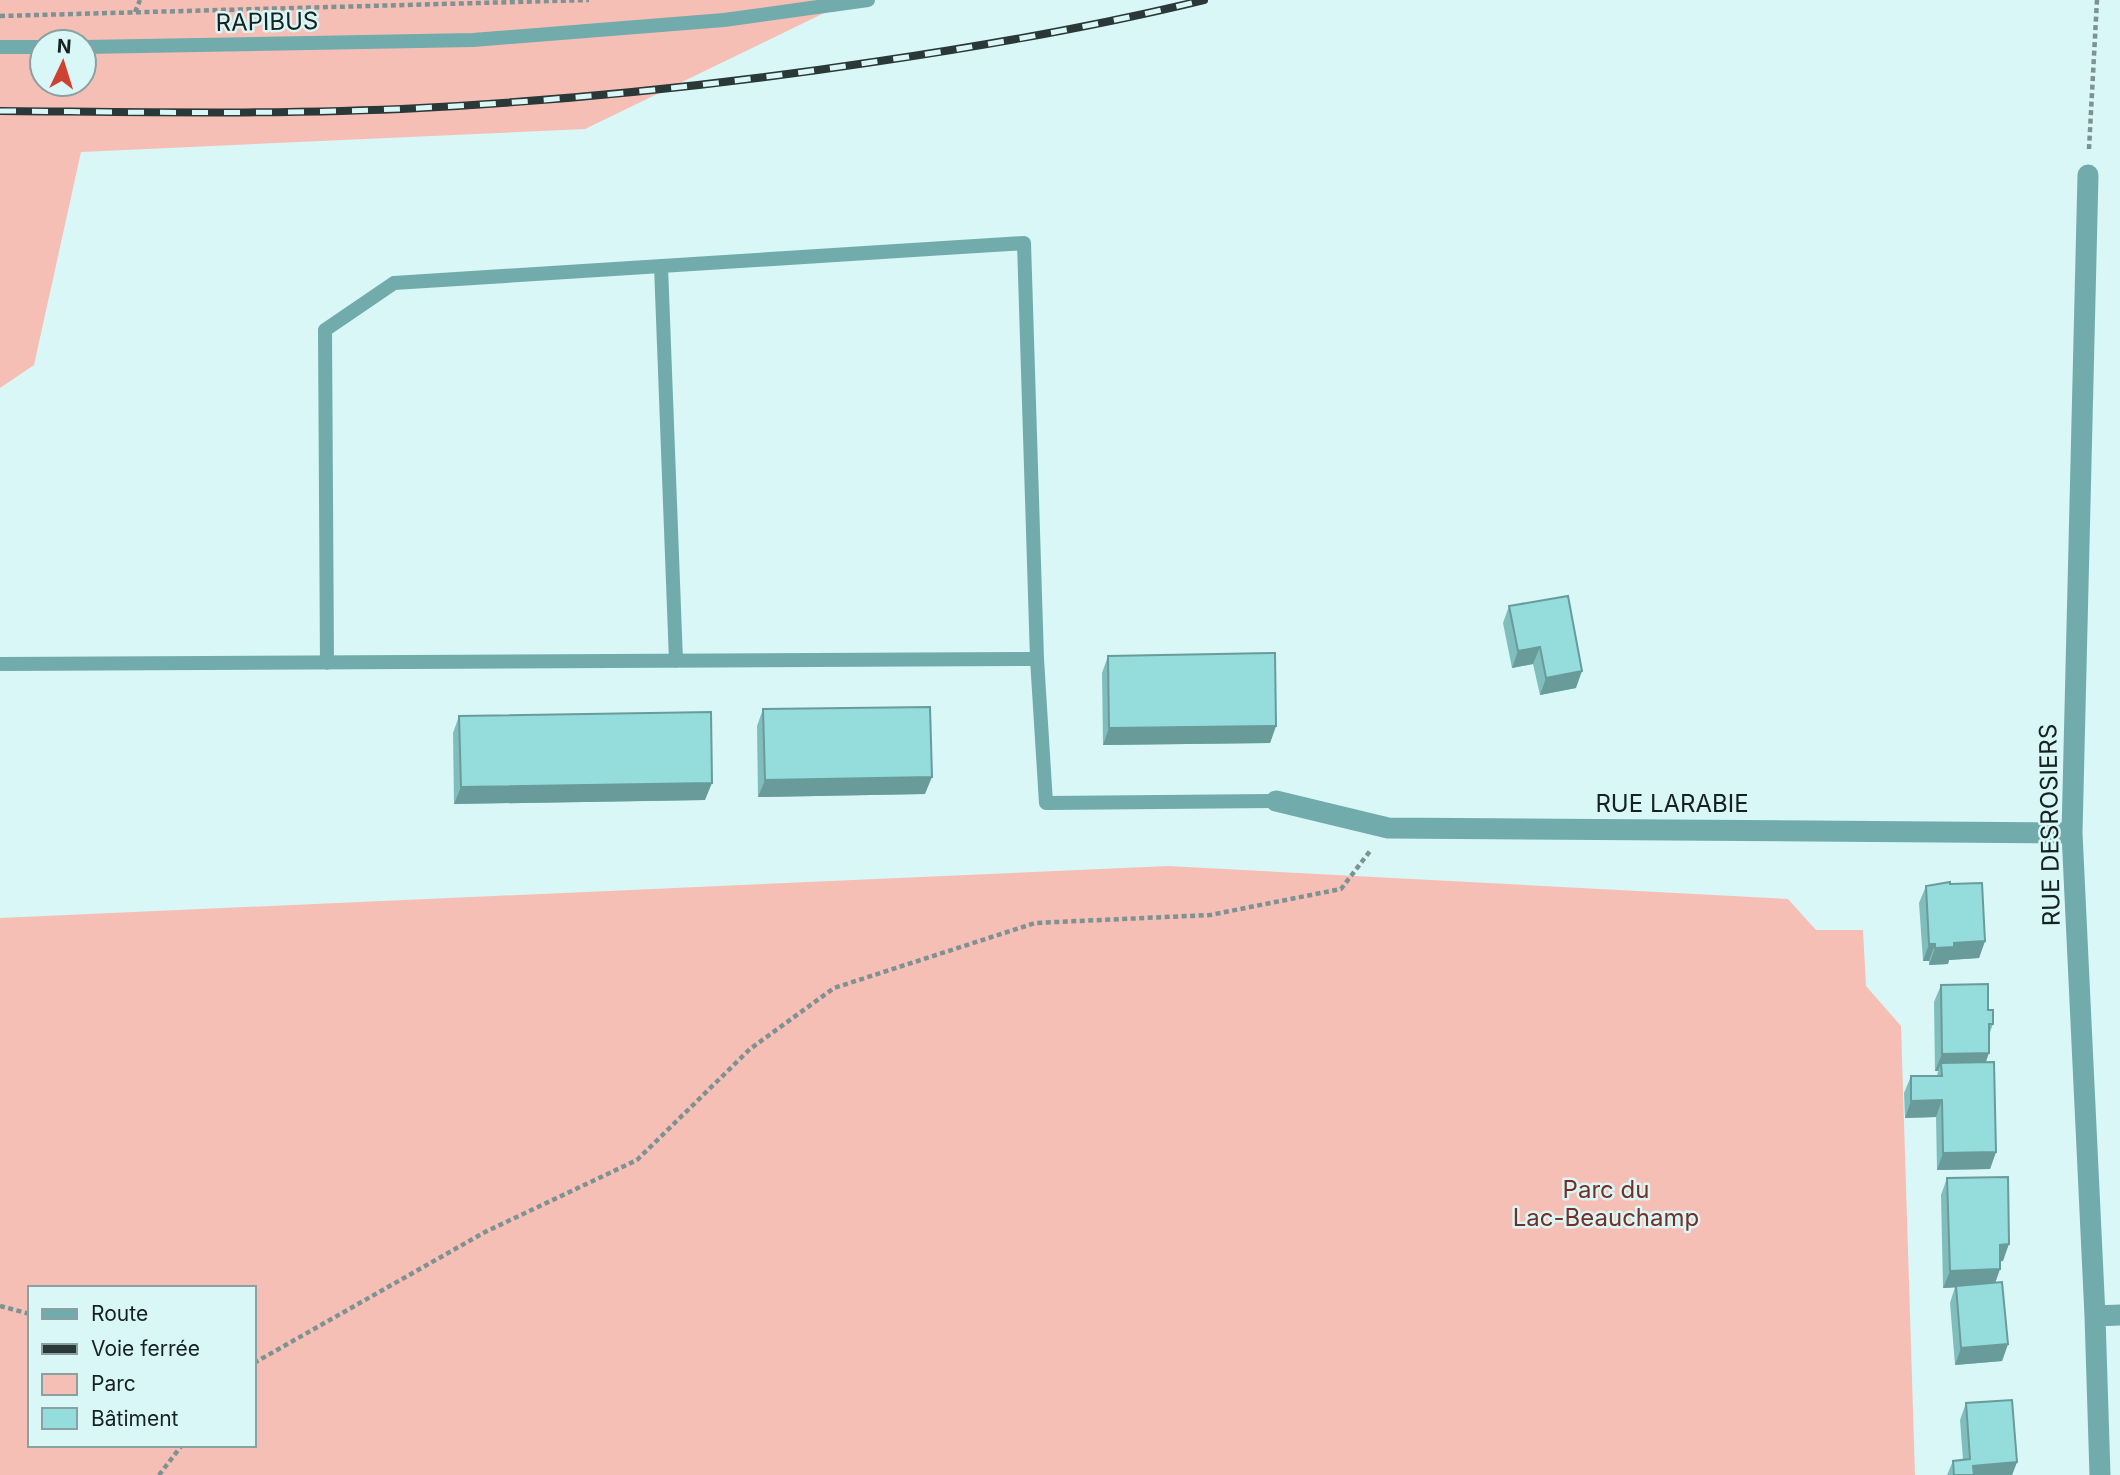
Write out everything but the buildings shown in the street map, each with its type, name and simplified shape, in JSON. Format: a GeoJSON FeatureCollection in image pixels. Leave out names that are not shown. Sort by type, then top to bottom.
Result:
{"type":"FeatureCollection","features":[{"type":"Feature","properties":{"kind":"street","name":"RUE DESROSIERS"},"geometry":{"type":"LineString","coordinates":[[2088,175],[2072,833],[2095,1316],[2099,1475]]}},
{"type":"Feature","properties":{"kind":"street","name":"RUE LARABIE"},"geometry":{"type":"LineString","coordinates":[[1276,801],[1388,828],[2072,833]]}},
{"type":"Feature","properties":{"kind":"street"},"geometry":{"type":"LineString","coordinates":[[2095,1316],[2120,1315]]}},
{"type":"Feature","properties":{"kind":"lane","name":"RAPIBUS"},"geometry":{"type":"LineString","coordinates":[[98,47],[473,40],[724,20],[868,0]]}},
{"type":"Feature","properties":{"kind":"lane"},"geometry":{"type":"LineString","coordinates":[[0,47],[28,47]]}},
{"type":"Feature","properties":{"kind":"lane"},"geometry":{"type":"LineString","coordinates":[[327,663],[325,330],[394,283],[1024,243],[1037,659],[1046,803],[1276,801]]}},
{"type":"Feature","properties":{"kind":"lane"},"geometry":{"type":"LineString","coordinates":[[660,266],[676,661]]}},
{"type":"Feature","properties":{"kind":"lane"},"geometry":{"type":"LineString","coordinates":[[0,664],[1037,659]]}},
{"type":"Feature","properties":{"kind":"path"},"geometry":{"type":"LineString","coordinates":[[135,13],[140,0]]}},
{"type":"Feature","properties":{"kind":"path"},"geometry":{"type":"LineString","coordinates":[[0,16],[589,0]]}},
{"type":"Feature","properties":{"kind":"path"},"geometry":{"type":"LineString","coordinates":[[2088,175],[2097,0]]}},
{"type":"Feature","properties":{"kind":"path"},"geometry":{"type":"LineString","coordinates":[[256,1362],[485,1232],[637,1160],[750,1049],[834,988],[1035,923],[1210,915],[1341,889],[1388,828]]}},
{"type":"Feature","properties":{"kind":"path"},"geometry":{"type":"LineString","coordinates":[[0,1306],[28,1313]]}},
{"type":"Feature","properties":{"kind":"path"},"geometry":{"type":"LineString","coordinates":[[159,1475],[180,1447]]}},
{"type":"Feature","properties":{"kind":"green space"},"geometry":{"type":"Polygon","coordinates":[[[0,0],[851,0],[585,129],[81,152],[34,365],[0,388],[0,0]]]}},
{"type":"Feature","properties":{"kind":"green space","name":"Parc du Lac-Beauchamp"},"geometry":{"type":"Polygon","coordinates":[[[1168,866],[1788,899],[1816,930],[1863,930],[1866,986],[1901,1026],[1915,1475],[0,1475],[0,918],[1168,866]]]}},
{"type":"Feature","properties":{"kind":"railway"},"geometry":{"type":"LineString","coordinates":[[0,111],[315,112],[478,105],[594,96],[766,77],[921,55],[1083,27],[1204,0]]}}]}
